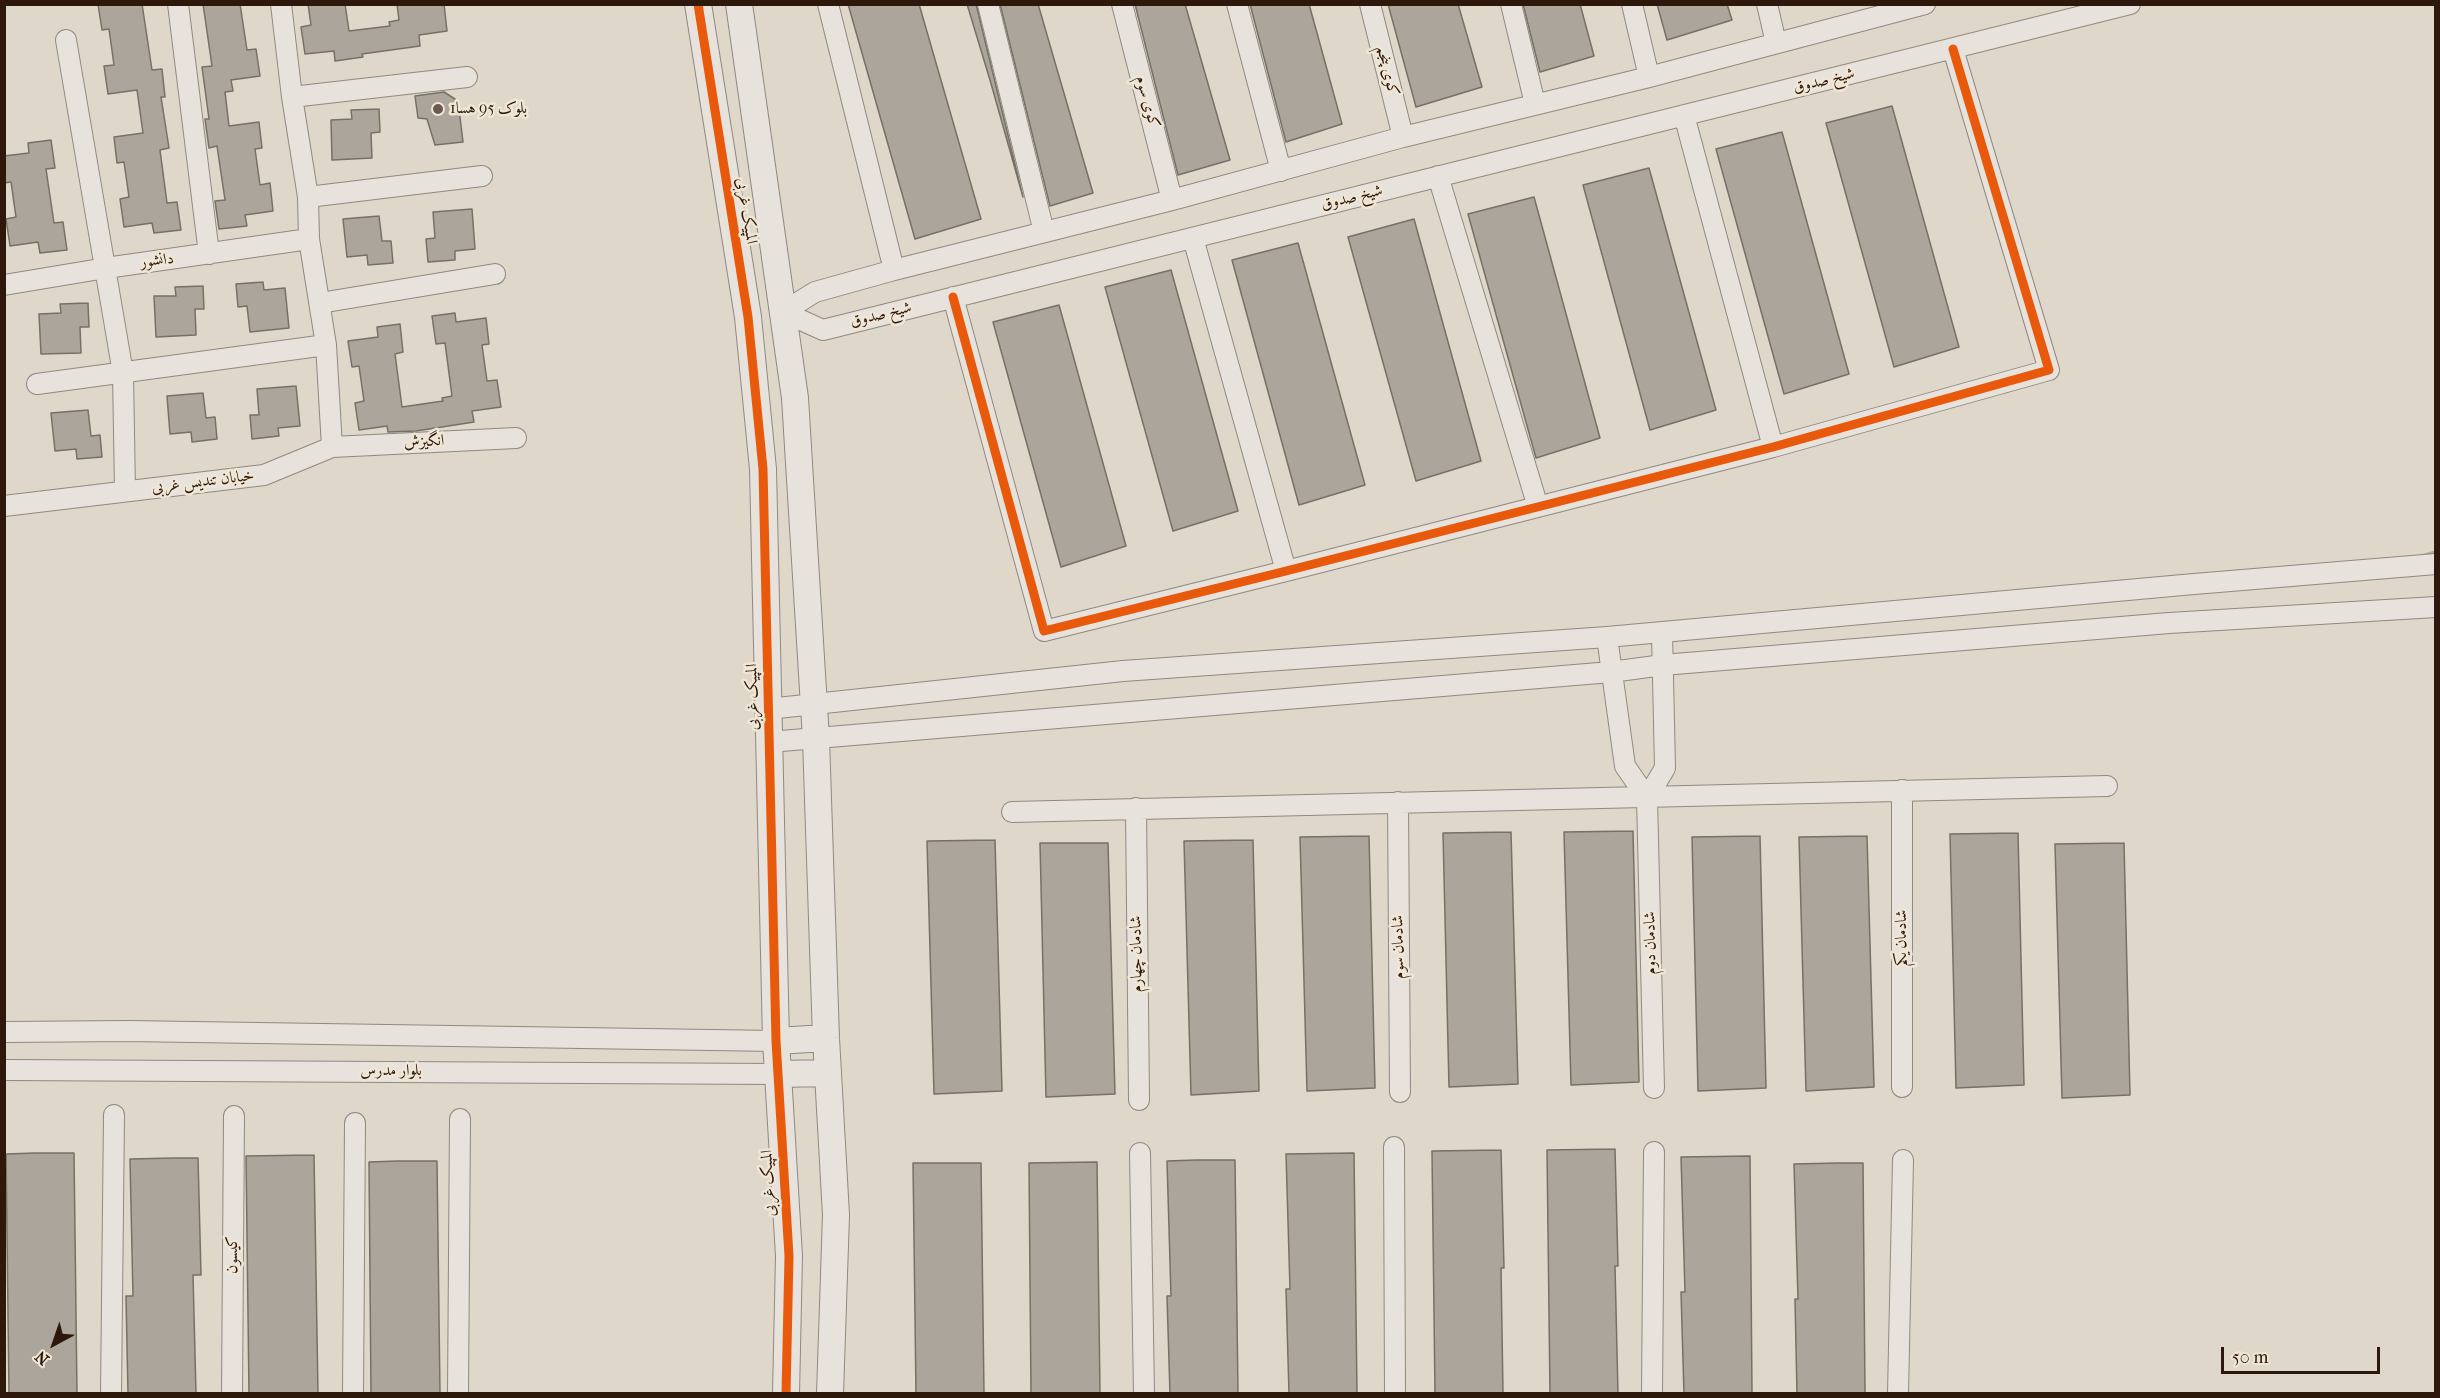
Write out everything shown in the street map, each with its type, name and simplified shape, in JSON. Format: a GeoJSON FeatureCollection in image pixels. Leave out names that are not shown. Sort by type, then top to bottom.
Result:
{"type":"FeatureCollection","features":[{"type":"Feature","properties":{"kind":"street"},"geometry":{"type":"LineString","coordinates":[[178,4],[209,254]]}},
{"type":"Feature","properties":{"kind":"street"},"geometry":{"type":"LineString","coordinates":[[281,4],[292,97],[308,197],[309,239],[326,345],[332,447]]}},
{"type":"Feature","properties":{"kind":"street","name":"المپیک غربی"},"geometry":{"type":"LineString","coordinates":[[698,4],[748,317],[763,469],[776,1041],[789,1256],[786,1394]]}},
{"type":"Feature","properties":{"kind":"street","name":"المپیک غربی"},"geometry":{"type":"LineString","coordinates":[[739,4],[795,398],[816,739],[826,1038],[836,1215],[830,1394]]}},
{"type":"Feature","properties":{"kind":"street"},"geometry":{"type":"LineString","coordinates":[[828,4],[894,270]]}},
{"type":"Feature","properties":{"kind":"street"},"geometry":{"type":"LineString","coordinates":[[988,4],[1044,232]]}},
{"type":"Feature","properties":{"kind":"street","name":"کوی سوم"},"geometry":{"type":"LineString","coordinates":[[1122,4],[1172,200]]}},
{"type":"Feature","properties":{"kind":"street"},"geometry":{"type":"LineString","coordinates":[[1237,4],[1281,171]]}},
{"type":"Feature","properties":{"kind":"street","name":"کوی پنجم"},"geometry":{"type":"LineString","coordinates":[[1370,4],[1403,137]]}},
{"type":"Feature","properties":{"kind":"street"},"geometry":{"type":"LineString","coordinates":[[1511,4],[1535,104]]}},
{"type":"Feature","properties":{"kind":"street"},"geometry":{"type":"LineString","coordinates":[[1632,4],[1649,76]]}},
{"type":"Feature","properties":{"kind":"street"},"geometry":{"type":"LineString","coordinates":[[1767,4],[1776,43]]}},
{"type":"Feature","properties":{"kind":"street"},"geometry":{"type":"LineString","coordinates":[[748,317],[783,312],[815,292],[894,270],[1172,200],[1403,137],[1776,43],[1901,7],[1925,4]]}},
{"type":"Feature","properties":{"kind":"street","name":"شیخ صدوق"},"geometry":{"type":"LineString","coordinates":[[783,312],[823,330],[2130,4]]}},
{"type":"Feature","properties":{"kind":"street"},"geometry":{"type":"LineString","coordinates":[[66,40],[123,373],[125,491]]}},
{"type":"Feature","properties":{"kind":"street"},"geometry":{"type":"LineString","coordinates":[[953,297],[1044,631],[1286,571],[1773,447],[2049,370],[1953,49]]}},
{"type":"Feature","properties":{"kind":"street"},"geometry":{"type":"LineString","coordinates":[[292,97],[467,77]]}},
{"type":"Feature","properties":{"kind":"street"},"geometry":{"type":"LineString","coordinates":[[1684,116],[1773,447]]}},
{"type":"Feature","properties":{"kind":"street"},"geometry":{"type":"LineString","coordinates":[[308,197],[482,176]]}},
{"type":"Feature","properties":{"kind":"street"},"geometry":{"type":"LineString","coordinates":[[1438,176],[1538,507]]}},
{"type":"Feature","properties":{"kind":"street"},"geometry":{"type":"LineString","coordinates":[[1193,238],[1286,571]]}},
{"type":"Feature","properties":{"kind":"street","name":"دانشور"},"geometry":{"type":"LineString","coordinates":[[4,285],[309,239]]}},
{"type":"Feature","properties":{"kind":"street"},"geometry":{"type":"LineString","coordinates":[[320,303],[495,274]]}},
{"type":"Feature","properties":{"kind":"street"},"geometry":{"type":"LineString","coordinates":[[37,384],[326,345]]}},
{"type":"Feature","properties":{"kind":"street","name":"انگیزش"},"geometry":{"type":"LineString","coordinates":[[332,447],[516,438]]}},
{"type":"Feature","properties":{"kind":"street","name":"خیابان تندیس غربی"},"geometry":{"type":"LineString","coordinates":[[4,506],[264,475],[332,447]]}},
{"type":"Feature","properties":{"kind":"street"},"geometry":{"type":"LineString","coordinates":[[768,709],[1123,670],[1662,633],[2436,564]]}},
{"type":"Feature","properties":{"kind":"street"},"geometry":{"type":"LineString","coordinates":[[769,742],[1611,672],[1663,665],[2169,622],[2436,607]]}},
{"type":"Feature","properties":{"kind":"street"},"geometry":{"type":"LineString","coordinates":[[1647,798],[1665,768],[1662,633]]}},
{"type":"Feature","properties":{"kind":"street"},"geometry":{"type":"LineString","coordinates":[[1607,637],[1625,766],[1647,798]]}},
{"type":"Feature","properties":{"kind":"street"},"geometry":{"type":"LineString","coordinates":[[1012,812],[2107,786]]}},
{"type":"Feature","properties":{"kind":"street","name":"شادمان یکم"},"geometry":{"type":"LineString","coordinates":[[1902,790],[1902,1087]]}},
{"type":"Feature","properties":{"kind":"street","name":"شادمان دوم"},"geometry":{"type":"LineString","coordinates":[[1647,798],[1654,1088]]}},
{"type":"Feature","properties":{"kind":"street","name":"شادمان سوم"},"geometry":{"type":"LineString","coordinates":[[1398,802],[1400,1092]]}},
{"type":"Feature","properties":{"kind":"street","name":"شادمان چهارم"},"geometry":{"type":"LineString","coordinates":[[1136,808],[1139,1100]]}},
{"type":"Feature","properties":{"kind":"street"},"geometry":{"type":"LineString","coordinates":[[4,1032],[128,1031],[776,1041],[826,1038]]}},
{"type":"Feature","properties":{"kind":"street","name":"بلوار مدرس"},"geometry":{"type":"LineString","coordinates":[[4,1070],[77,1068],[778,1074]]}},
{"type":"Feature","properties":{"kind":"street"},"geometry":{"type":"LineString","coordinates":[[778,1074],[828,1072]]}},
{"type":"Feature","properties":{"kind":"street"},"geometry":{"type":"LineString","coordinates":[[111,1394],[114,1115]]}},
{"type":"Feature","properties":{"kind":"street","name":"کیسون"},"geometry":{"type":"LineString","coordinates":[[232,1394],[234,1116]]}},
{"type":"Feature","properties":{"kind":"street"},"geometry":{"type":"LineString","coordinates":[[458,1394],[460,1119]]}},
{"type":"Feature","properties":{"kind":"street"},"geometry":{"type":"LineString","coordinates":[[353,1394],[355,1123]]}},
{"type":"Feature","properties":{"kind":"street"},"geometry":{"type":"LineString","coordinates":[[1395,1147],[1395,1394]]}},
{"type":"Feature","properties":{"kind":"street"},"geometry":{"type":"LineString","coordinates":[[1652,1394],[1654,1152]]}},
{"type":"Feature","properties":{"kind":"street"},"geometry":{"type":"LineString","coordinates":[[1140,1153],[1144,1394]]}},
{"type":"Feature","properties":{"kind":"street"},"geometry":{"type":"LineString","coordinates":[[1898,1394],[1903,1160]]}},
{"type":"Feature","properties":{"kind":"building"},"geometry":{"type":"Polygon","coordinates":[[[98,4],[142,4],[152,70],[162,69],[165,97],[161,97],[169,148],[160,150],[167,203],[177,202],[181,230],[154,233],[152,223],[124,227],[120,199],[129,197],[124,162],[117,163],[114,137],[143,133],[137,90],[108,94],[104,66],[114,65],[109,29],[102,30],[98,4]]]}},
{"type":"Feature","properties":{"kind":"building"},"geometry":{"type":"Polygon","coordinates":[[[203,4],[240,4],[247,50],[256,49],[260,76],[231,80],[233,91],[225,92],[229,126],[259,122],[262,148],[255,149],[260,185],[270,183],[273,211],[245,215],[247,226],[219,229],[215,201],[225,200],[217,146],[209,148],[205,119],[209,119],[202,67],[212,66],[203,4]]]}},
{"type":"Feature","properties":{"kind":"building"},"geometry":{"type":"Polygon","coordinates":[[[308,4],[345,4],[349,31],[390,26],[389,22],[399,20],[397,4],[444,4],[447,31],[419,35],[420,46],[362,54],[363,57],[335,61],[334,51],[305,54],[301,27],[311,25],[308,4]]]}},
{"type":"Feature","properties":{"kind":"building"},"geometry":{"type":"Polygon","coordinates":[[[848,4],[919,4],[981,219],[915,239],[848,4]]]}},
{"type":"Feature","properties":{"kind":"building"},"geometry":{"type":"Polygon","coordinates":[[[967,4],[976,4],[1023,197],[990,80],[967,4]]]}},
{"type":"Feature","properties":{"kind":"building"},"geometry":{"type":"Polygon","coordinates":[[[1000,4],[1038,4],[1093,193],[1050,206],[1000,4]]]}},
{"type":"Feature","properties":{"kind":"building"},"geometry":{"type":"Polygon","coordinates":[[[1135,4],[1185,4],[1230,160],[1178,175],[1135,4]]]}},
{"type":"Feature","properties":{"kind":"building"},"geometry":{"type":"Polygon","coordinates":[[[1250,4],[1309,4],[1342,124],[1286,142],[1250,4]]]}},
{"type":"Feature","properties":{"kind":"building"},"geometry":{"type":"Polygon","coordinates":[[[1388,4],[1458,4],[1482,87],[1416,107],[1388,4]]]}},
{"type":"Feature","properties":{"kind":"building"},"geometry":{"type":"Polygon","coordinates":[[[1523,4],[1580,4],[1594,56],[1540,72],[1523,4]]]}},
{"type":"Feature","properties":{"kind":"building"},"geometry":{"type":"Polygon","coordinates":[[[1657,4],[1727,4],[1732,20],[1667,40],[1657,4]]]}},
{"type":"Feature","properties":{"kind":"building","name":"بلوک 95 هسا1"},"geometry":{"type":"Polygon","coordinates":[[[444,92],[458,101],[463,142],[435,145],[427,119],[418,118],[415,96],[444,92]]]}},
{"type":"Feature","properties":{"kind":"building"},"geometry":{"type":"Polygon","coordinates":[[[1892,106],[1959,347],[1894,367],[1826,123],[1892,106]]]}},
{"type":"Feature","properties":{"kind":"building"},"geometry":{"type":"Polygon","coordinates":[[[379,109],[380,132],[371,133],[372,158],[332,160],[331,120],[352,119],[351,110],[379,109]]]}},
{"type":"Feature","properties":{"kind":"building"},"geometry":{"type":"Polygon","coordinates":[[[1782,132],[1849,374],[1784,394],[1716,149],[1782,132]]]}},
{"type":"Feature","properties":{"kind":"building"},"geometry":{"type":"Polygon","coordinates":[[[51,140],[55,168],[46,169],[54,223],[63,222],[67,250],[40,253],[38,242],[10,246],[6,219],[16,217],[11,182],[4,183],[4,156],[29,153],[28,143],[51,140]]]}},
{"type":"Feature","properties":{"kind":"building"},"geometry":{"type":"Polygon","coordinates":[[[1649,168],[1716,410],[1650,430],[1583,185],[1649,168]]]}},
{"type":"Feature","properties":{"kind":"building"},"geometry":{"type":"Polygon","coordinates":[[[1534,197],[1600,438],[1536,458],[1468,214],[1534,197]]]}},
{"type":"Feature","properties":{"kind":"building"},"geometry":{"type":"Polygon","coordinates":[[[472,209],[475,249],[455,251],[455,260],[428,262],[426,239],[435,238],[433,212],[472,209]]]}},
{"type":"Feature","properties":{"kind":"building"},"geometry":{"type":"Polygon","coordinates":[[[379,216],[382,241],[391,241],[393,263],[368,265],[367,255],[347,257],[343,219],[379,216]]]}},
{"type":"Feature","properties":{"kind":"building"},"geometry":{"type":"Polygon","coordinates":[[[1414,219],[1481,461],[1416,481],[1348,237],[1414,219]]]}},
{"type":"Feature","properties":{"kind":"building"},"geometry":{"type":"Polygon","coordinates":[[[1298,243],[1365,485],[1299,505],[1232,260],[1298,243]]]}},
{"type":"Feature","properties":{"kind":"building"},"geometry":{"type":"Polygon","coordinates":[[[1171,270],[1238,511],[1173,531],[1105,287],[1171,270]]]}},
{"type":"Feature","properties":{"kind":"building"},"geometry":{"type":"Polygon","coordinates":[[[263,282],[264,290],[285,288],[289,328],[250,332],[247,306],[238,307],[236,284],[263,282]]]}},
{"type":"Feature","properties":{"kind":"building"},"geometry":{"type":"Polygon","coordinates":[[[203,286],[204,309],[195,309],[196,335],[156,337],[154,296],[176,296],[175,287],[203,286]]]}},
{"type":"Feature","properties":{"kind":"building"},"geometry":{"type":"Polygon","coordinates":[[[88,303],[89,327],[80,327],[81,353],[41,354],[39,314],[61,313],[60,304],[88,303]]]}},
{"type":"Feature","properties":{"kind":"building"},"geometry":{"type":"Polygon","coordinates":[[[1059,305],[1126,546],[1061,567],[993,322],[1059,305]]]}},
{"type":"Feature","properties":{"kind":"building"},"geometry":{"type":"Polygon","coordinates":[[[455,313],[456,322],[486,318],[489,344],[482,345],[487,381],[497,380],[501,407],[472,411],[474,422],[416,431],[388,432],[387,426],[359,430],[355,403],[364,401],[359,366],[352,367],[348,341],[378,337],[377,327],[400,324],[403,352],[395,354],[402,407],[443,401],[442,398],[452,396],[445,343],[436,344],[432,316],[455,313]]]}},
{"type":"Feature","properties":{"kind":"building"},"geometry":{"type":"Polygon","coordinates":[[[296,386],[300,426],[278,428],[279,436],[252,439],[250,415],[259,415],[257,389],[296,386]]]}},
{"type":"Feature","properties":{"kind":"building"},"geometry":{"type":"Polygon","coordinates":[[[203,393],[206,418],[215,417],[217,439],[192,442],[191,432],[170,434],[167,396],[203,393]]]}},
{"type":"Feature","properties":{"kind":"building"},"geometry":{"type":"Polygon","coordinates":[[[88,410],[91,436],[100,435],[102,457],[77,459],[76,449],[55,451],[51,413],[88,410]]]}},
{"type":"Feature","properties":{"kind":"building"},"geometry":{"type":"Polygon","coordinates":[[[1633,831],[1639,1082],[1571,1085],[1564,832],[1633,831]]]}},
{"type":"Feature","properties":{"kind":"building"},"geometry":{"type":"Polygon","coordinates":[[[1511,832],[1518,1084],[1449,1087],[1443,833],[1511,832]]]}},
{"type":"Feature","properties":{"kind":"building"},"geometry":{"type":"Polygon","coordinates":[[[2018,833],[2024,1085],[1956,1088],[1950,834],[2018,833]]]}},
{"type":"Feature","properties":{"kind":"building"},"geometry":{"type":"Polygon","coordinates":[[[1369,836],[1375,1088],[1307,1091],[1300,837],[1369,836]]]}},
{"type":"Feature","properties":{"kind":"building"},"geometry":{"type":"Polygon","coordinates":[[[1760,836],[1766,1088],[1698,1091],[1692,837],[1760,836]]]}},
{"type":"Feature","properties":{"kind":"building"},"geometry":{"type":"Polygon","coordinates":[[[1867,836],[1874,1087],[1806,1091],[1799,837],[1867,836]]]}},
{"type":"Feature","properties":{"kind":"building"},"geometry":{"type":"Polygon","coordinates":[[[995,840],[1002,1091],[934,1094],[927,841],[995,840]]]}},
{"type":"Feature","properties":{"kind":"building"},"geometry":{"type":"Polygon","coordinates":[[[1253,840],[1259,1091],[1191,1095],[1184,841],[1253,840]]]}},
{"type":"Feature","properties":{"kind":"building"},"geometry":{"type":"Polygon","coordinates":[[[1040,843],[1108,843],[1115,1094],[1046,1097],[1040,843]]]}},
{"type":"Feature","properties":{"kind":"building"},"geometry":{"type":"Polygon","coordinates":[[[2124,843],[2130,1095],[2062,1098],[2055,844],[2124,843]]]}},
{"type":"Feature","properties":{"kind":"building"},"geometry":{"type":"Polygon","coordinates":[[[1615,1149],[1618,1394],[1550,1394],[1547,1150],[1615,1149]]]}},
{"type":"Feature","properties":{"kind":"building"},"geometry":{"type":"Polygon","coordinates":[[[1501,1150],[1504,1268],[1501,1268],[1503,1394],[1435,1394],[1432,1151],[1501,1150]]]}},
{"type":"Feature","properties":{"kind":"building"},"geometry":{"type":"Polygon","coordinates":[[[74,1153],[77,1394],[9,1394],[6,1154],[74,1153]]]}},
{"type":"Feature","properties":{"kind":"building"},"geometry":{"type":"Polygon","coordinates":[[[1354,1153],[1357,1394],[1289,1394],[1286,1289],[1290,1289],[1286,1154],[1354,1153]]]}},
{"type":"Feature","properties":{"kind":"building"},"geometry":{"type":"Polygon","coordinates":[[[314,1155],[318,1394],[249,1394],[246,1156],[314,1155]]]}},
{"type":"Feature","properties":{"kind":"building"},"geometry":{"type":"Polygon","coordinates":[[[1750,1156],[1752,1394],[1684,1394],[1681,1292],[1685,1292],[1681,1157],[1750,1156]]]}},
{"type":"Feature","properties":{"kind":"building"},"geometry":{"type":"Polygon","coordinates":[[[198,1158],[201,1275],[193,1275],[196,1394],[128,1394],[126,1296],[133,1296],[130,1159],[198,1158]]]}},
{"type":"Feature","properties":{"kind":"building"},"geometry":{"type":"Polygon","coordinates":[[[1235,1160],[1238,1394],[1170,1394],[1167,1296],[1171,1296],[1167,1161],[1235,1160]]]}},
{"type":"Feature","properties":{"kind":"building"},"geometry":{"type":"Polygon","coordinates":[[[437,1161],[440,1394],[371,1394],[369,1162],[437,1161]]]}},
{"type":"Feature","properties":{"kind":"building"},"geometry":{"type":"Polygon","coordinates":[[[1097,1162],[1100,1394],[1031,1394],[1029,1163],[1097,1162]]]}},
{"type":"Feature","properties":{"kind":"building"},"geometry":{"type":"Polygon","coordinates":[[[913,1163],[981,1163],[984,1394],[916,1394],[913,1163]]]}},
{"type":"Feature","properties":{"kind":"building"},"geometry":{"type":"Polygon","coordinates":[[[1863,1163],[1865,1394],[1797,1394],[1795,1299],[1798,1299],[1794,1164],[1863,1163]]]}},
{"type":"Feature","properties":{"kind":"waterway"},"geometry":{"type":"LineString","coordinates":[[2423,557],[2436,553]]}},
{"type":"Feature","properties":{"kind":"cycle path"},"geometry":{"type":"LineString","coordinates":[[698,4],[748,317],[763,469],[776,1041],[789,1256],[786,1394]]}},
{"type":"Feature","properties":{"kind":"cycle path"},"geometry":{"type":"LineString","coordinates":[[953,297],[1044,631],[1286,571],[1773,447],[2049,370],[1953,49]]}},
{"type":"Feature","properties":{"kind":"place","name":"بلوک 95 هسا1"},"geometry":{"type":"Point","coordinates":[438,109]}}]}
